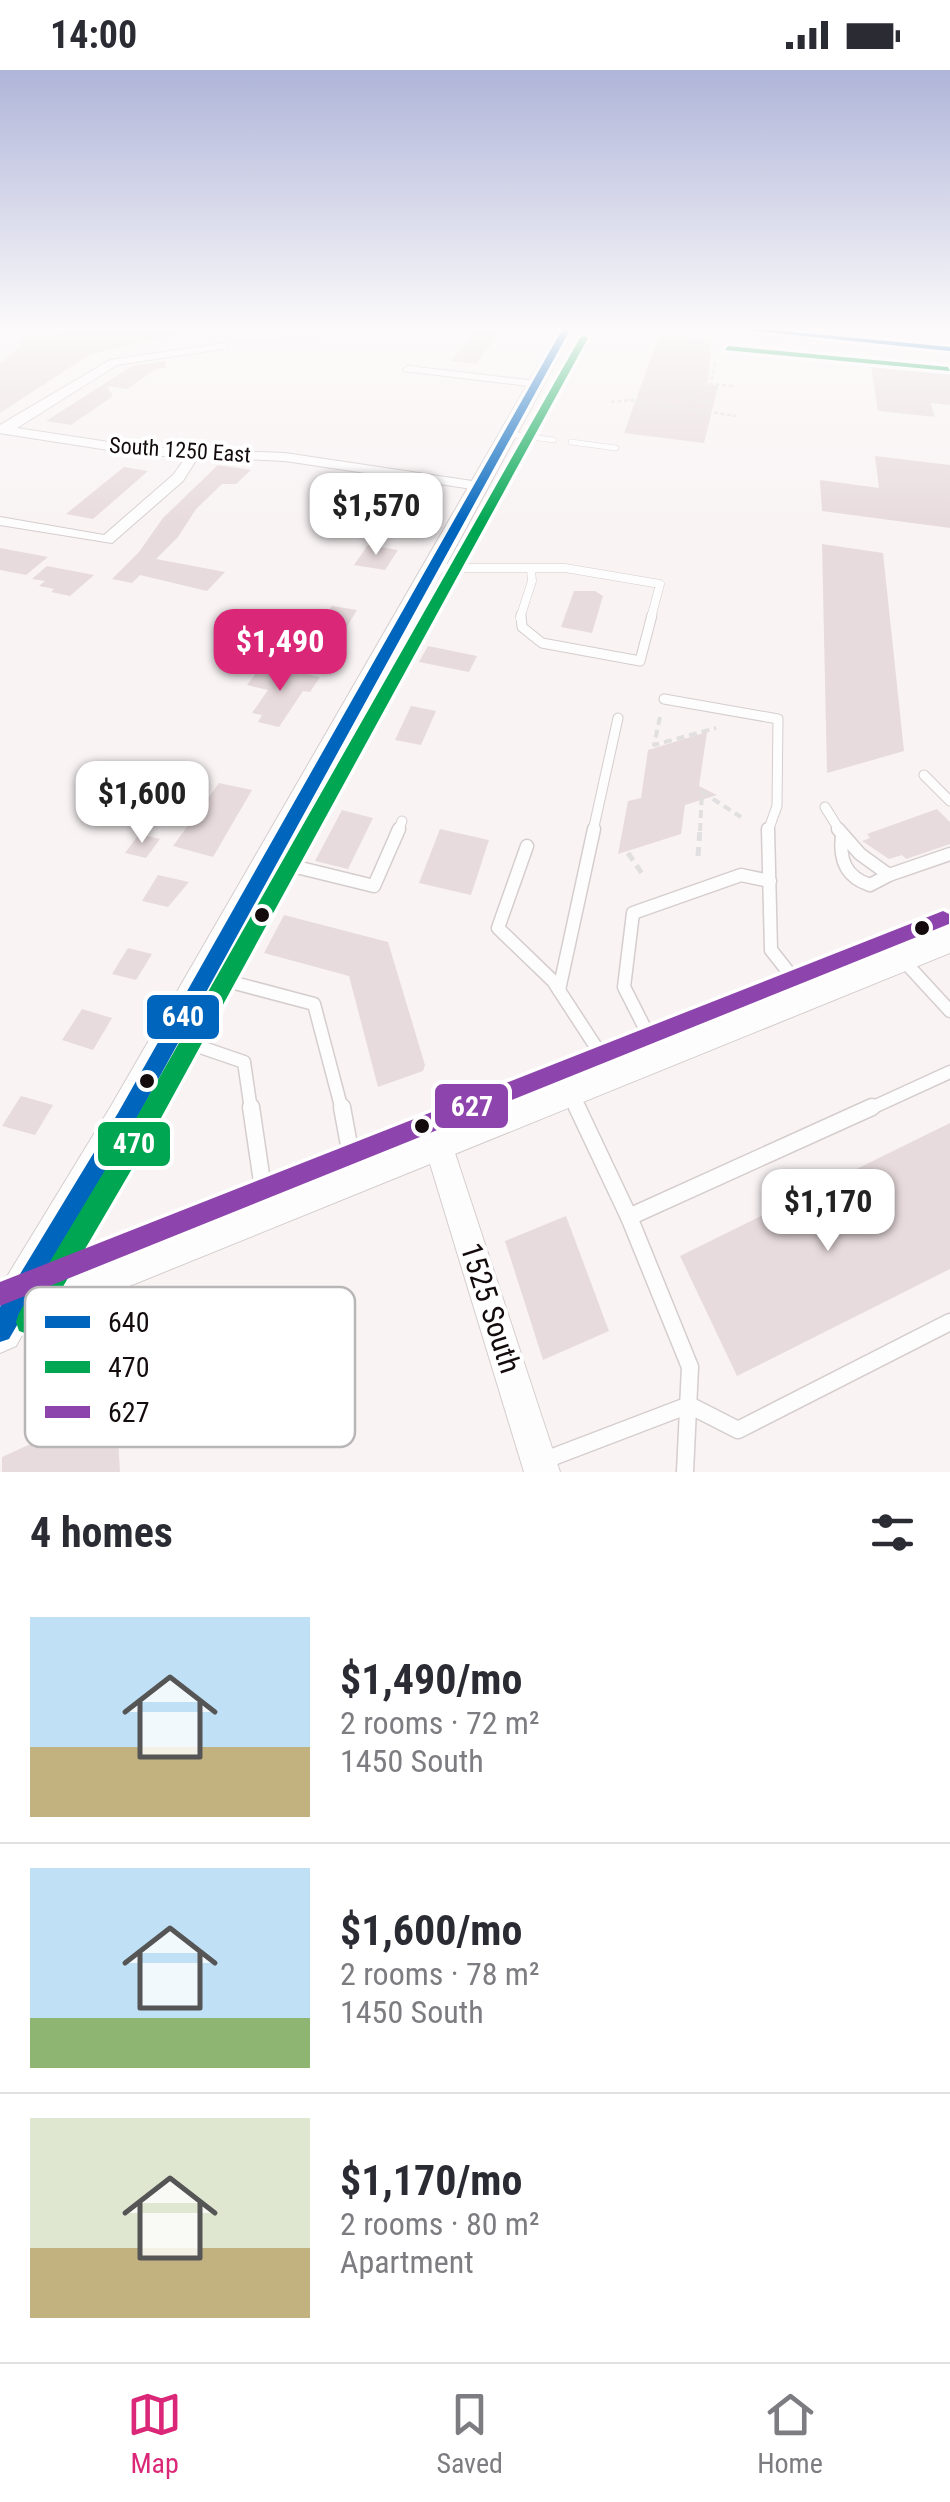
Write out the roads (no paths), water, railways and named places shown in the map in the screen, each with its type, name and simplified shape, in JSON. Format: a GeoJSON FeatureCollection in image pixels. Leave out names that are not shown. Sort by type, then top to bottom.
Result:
{"type":"FeatureCollection","features":[{"type":"Feature","properties":{"kind":"street"},"geometry":{"type":"LineString","coordinates":[[2,430],[62,393]]}},
{"type":"Feature","properties":{"kind":"street"},"geometry":{"type":"LineString","coordinates":[[4,1319],[171,1038],[531,393]]}},
{"type":"Feature","properties":{"kind":"street","name":"South 1250 East"},"geometry":{"type":"LineString","coordinates":[[2,430],[141,450],[285,457],[479,486]]}},
{"type":"Feature","properties":{"kind":"street"},"geometry":{"type":"LineString","coordinates":[[0,522],[107,540],[178,478],[194,454]]}},
{"type":"Feature","properties":{"kind":"street"},"geometry":{"type":"LineString","coordinates":[[83,1287],[569,1091],[656,1052],[950,938]]}},
{"type":"Feature","properties":{"kind":"street","name":"1525 South"},"geometry":{"type":"LineString","coordinates":[[438,1144],[541,1467]]}},
{"type":"Feature","properties":{"kind":"lane"},"geometry":{"type":"LineString","coordinates":[[508,434],[554,440]]}},
{"type":"Feature","properties":{"kind":"lane"},"geometry":{"type":"LineString","coordinates":[[571,442],[616,448]]}},
{"type":"Feature","properties":{"kind":"lane"},"geometry":{"type":"LineString","coordinates":[[433,568],[474,573],[531,569],[579,571],[660,584],[640,661],[528,637],[520,625],[520,616],[534,581],[531,569]]}},
{"type":"Feature","properties":{"kind":"lane"},"geometry":{"type":"LineString","coordinates":[[664,699],[778,719],[777,806],[768,829],[772,950],[806,994]]}},
{"type":"Feature","properties":{"kind":"lane"},"geometry":{"type":"LineString","coordinates":[[559,990],[618,718]]}},
{"type":"Feature","properties":{"kind":"lane"},"geometry":{"type":"LineString","coordinates":[[924,775],[950,801]]}},
{"type":"Feature","properties":{"kind":"lane"},"geometry":{"type":"LineString","coordinates":[[825,807],[842,836],[867,864],[889,874]]}},
{"type":"Feature","properties":{"kind":"lane"},"geometry":{"type":"LineString","coordinates":[[270,860],[374,886],[402,820]]}},
{"type":"Feature","properties":{"kind":"lane"},"geometry":{"type":"LineString","coordinates":[[842,836],[840,856],[854,880],[870,885],[889,874],[950,854]]}},
{"type":"Feature","properties":{"kind":"lane"},"geometry":{"type":"LineString","coordinates":[[527,846],[498,928],[559,990],[612,1072]]}},
{"type":"Feature","properties":{"kind":"lane"},"geometry":{"type":"LineString","coordinates":[[656,1052],[624,988],[634,913],[741,875],[770,882]]}},
{"type":"Feature","properties":{"kind":"lane"},"geometry":{"type":"LineString","coordinates":[[901,958],[950,1011]]}},
{"type":"Feature","properties":{"kind":"lane"},"geometry":{"type":"LineString","coordinates":[[206,975],[314,1004],[344,1116],[354,1178]]}},
{"type":"Feature","properties":{"kind":"lane"},"geometry":{"type":"LineString","coordinates":[[171,1038],[244,1062],[266,1213]]}},
{"type":"Feature","properties":{"kind":"lane"},"geometry":{"type":"LineString","coordinates":[[629,1217],[950,1072]]}},
{"type":"Feature","properties":{"kind":"lane"},"geometry":{"type":"LineString","coordinates":[[569,1091],[629,1217],[690,1367],[685,1472]]}},
{"type":"Feature","properties":{"kind":"lane"},"geometry":{"type":"LineString","coordinates":[[541,1467],[689,1405],[738,1430],[950,1322]]}}]}
